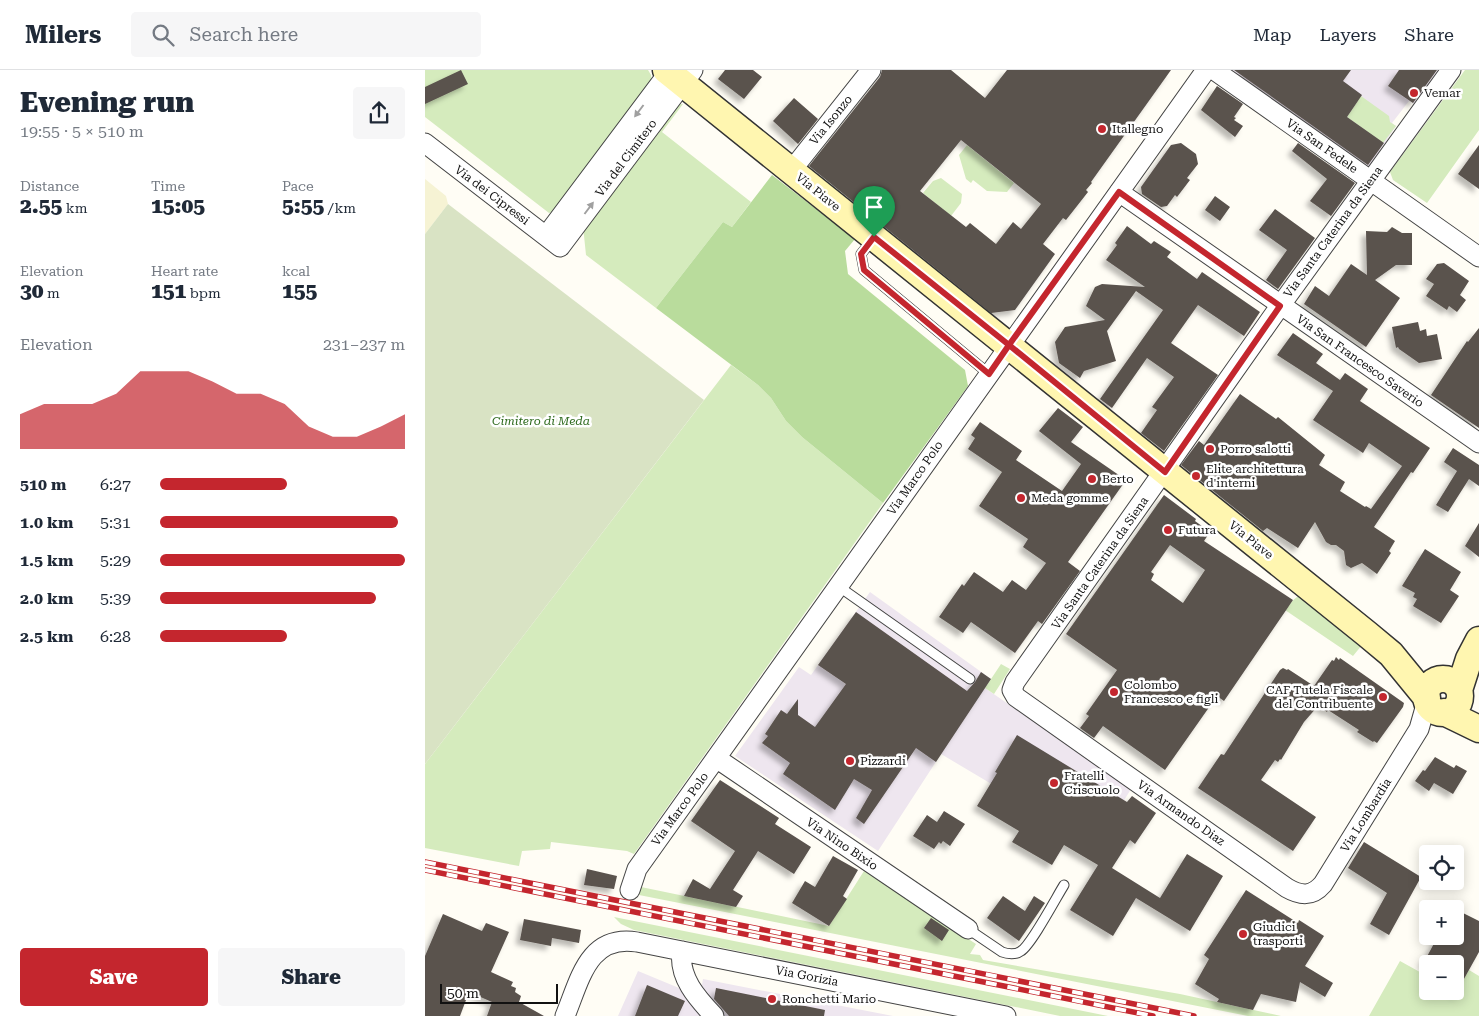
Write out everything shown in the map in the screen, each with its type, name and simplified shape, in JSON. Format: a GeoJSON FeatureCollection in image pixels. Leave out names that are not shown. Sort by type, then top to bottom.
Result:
{"type":"FeatureCollection","features":[{"type":"Feature","properties":{"kind":"street","name":"Via Isonzo"},"geometry":{"type":"LineString","coordinates":[[791,171],[871,70]]}},
{"type":"Feature","properties":{"kind":"street","name":"Via Marco Polo"},"geometry":{"type":"LineString","coordinates":[[630,890],[637,869],[1206,70]]}},
{"type":"Feature","properties":{"kind":"street","name":"Via San Fedele"},"geometry":{"type":"LineString","coordinates":[[1214,70],[1479,257]]}},
{"type":"Feature","properties":{"kind":"street","name":"Via Santa Caterina da Siena"},"geometry":{"type":"LineString","coordinates":[[1012,690],[1015,682],[1165,472],[1280,306],[1451,70]]}},
{"type":"Feature","properties":{"kind":"street","name":"Via Piave"},"geometry":{"type":"LineString","coordinates":[[677,74],[791,171],[1442,695],[1479,729]]}},
{"type":"Feature","properties":{"kind":"street","name":"Via del Cimitero"},"geometry":{"type":"LineString","coordinates":[[553,241],[677,74]]}},
{"type":"Feature","properties":{"kind":"street","name":"Via dei Cipressi"},"geometry":{"type":"LineString","coordinates":[[425,144],[553,241]]}},
{"type":"Feature","properties":{"kind":"street","name":"Via San Francesco Saverio"},"geometry":{"type":"LineString","coordinates":[[1119,192],[1479,443]]}},
{"type":"Feature","properties":{"kind":"street"},"geometry":{"type":"LineString","coordinates":[[1442,695],[1469,659],[1478,642]]}},
{"type":"Feature","properties":{"kind":"street","name":"Via Armando Diaz"},"geometry":{"type":"LineString","coordinates":[[1012,690],[1016,697],[1287,888],[1296,893],[1306,895]]}},
{"type":"Feature","properties":{"kind":"street","name":"Via Piave"},"geometry":{"type":"LineString","coordinates":[[1442,695],[1479,719]]}},
{"type":"Feature","properties":{"kind":"street","name":"Via Lombardia"},"geometry":{"type":"LineString","coordinates":[[1306,895],[1313,893],[1323,884],[1442,695]]}},
{"type":"Feature","properties":{"kind":"street","name":"Via Nino Bixio"},"geometry":{"type":"LineString","coordinates":[[716,758],[967,929]]}},
{"type":"Feature","properties":{"kind":"street","name":"Via Gorizia"},"geometry":{"type":"LineString","coordinates":[[565,1016],[591,958],[601,947],[620,940],[629,940],[683,951],[962,1012],[1006,1016]]}},
{"type":"Feature","properties":{"kind":"street"},"geometry":{"type":"LineString","coordinates":[[683,951],[681,960],[684,975],[696,994],[714,1016]]}},
{"type":"Feature","properties":{"kind":"lane"},"geometry":{"type":"LineString","coordinates":[[874,237],[861,254],[864,270],[989,374]]}},
{"type":"Feature","properties":{"kind":"lane"},"geometry":{"type":"LineString","coordinates":[[838,586],[970,679]]}},
{"type":"Feature","properties":{"kind":"lane"},"geometry":{"type":"LineString","coordinates":[[967,929],[1006,954],[1017,953],[1027,945],[1064,885]]}},
{"type":"Feature","properties":{"kind":"shaded area"},"geometry":{"type":"Polygon","coordinates":[[[1230,70],[1438,70],[1414,104],[1409,101],[1392,123],[1396,126],[1368,169],[1230,70]]]}},
{"type":"Feature","properties":{"kind":"shaded area"},"geometry":{"type":"Polygon","coordinates":[[[425,179],[446,196],[448,204],[425,234],[425,179]]]}},
{"type":"Feature","properties":{"kind":"shaded area"},"geometry":{"type":"Polygon","coordinates":[[[870,592],[991,679],[985,688],[1131,789],[1096,846],[941,754],[878,851],[735,756],[799,667],[811,675],[870,592]]]}},
{"type":"Feature","properties":{"kind":"shaded area"},"geometry":{"type":"Polygon","coordinates":[[[638,971],[679,988],[688,998],[701,991],[703,979],[893,1016],[618,1016],[638,971]]]}},
{"type":"Feature","properties":{"kind":"green space"},"geometry":{"type":"Polygon","coordinates":[[[425,70],[648,70],[652,83],[556,211],[549,213],[425,117],[425,70]]]}},
{"type":"Feature","properties":{"kind":"green space"},"geometry":{"type":"Polygon","coordinates":[[[1465,70],[1479,70],[1479,130],[1427,203],[1393,180],[1390,172],[1465,70]]]}},
{"type":"Feature","properties":{"kind":"green space"},"geometry":{"type":"Polygon","coordinates":[[[1361,96],[1389,116],[1390,122],[1396,126],[1383,143],[1347,117],[1361,96]]]}},
{"type":"Feature","properties":{"kind":"green space"},"geometry":{"type":"Polygon","coordinates":[[[683,104],[662,132],[751,202],[732,227],[723,222],[656,308],[586,255],[583,226],[673,105],[683,104]]]}},
{"type":"Feature","properties":{"kind":"green space"},"geometry":{"type":"Polygon","coordinates":[[[967,145],[1014,183],[1007,192],[987,191],[973,180],[971,183],[966,179],[959,155],[967,145]]]}},
{"type":"Feature","properties":{"kind":"green space"},"geometry":{"type":"Polygon","coordinates":[[[772,175],[855,239],[845,251],[848,274],[965,370],[968,386],[883,503],[802,437],[786,421],[771,398],[758,385],[656,308],[723,222],[732,227],[772,175]]]}},
{"type":"Feature","properties":{"kind":"green space"},"geometry":{"type":"Polygon","coordinates":[[[941,178],[962,194],[961,203],[951,216],[923,193],[933,181],[941,178]]]}},
{"type":"Feature","properties":{"kind":"green space","name":"Cimitero di Meda"},"geometry":{"type":"Polygon","coordinates":[[[448,204],[704,400],[425,764],[425,234],[448,204]]]}},
{"type":"Feature","properties":{"kind":"green space"},"geometry":{"type":"Polygon","coordinates":[[[731,365],[758,385],[771,398],[786,421],[802,437],[883,503],[634,854],[627,851],[551,842],[550,849],[522,851],[519,866],[425,848],[425,764],[731,365]]]}},
{"type":"Feature","properties":{"kind":"green space"},"geometry":{"type":"Polygon","coordinates":[[[1302,595],[1362,645],[1353,656],[1285,610],[1294,599],[1302,595]]]}},
{"type":"Feature","properties":{"kind":"green space"},"geometry":{"type":"Polygon","coordinates":[[[1001,664],[1010,669],[994,694],[985,688],[1001,664]]]}},
{"type":"Feature","properties":{"kind":"green space"},"geometry":{"type":"Polygon","coordinates":[[[864,871],[976,944],[970,954],[980,955],[983,960],[1180,994],[1281,1016],[1248,1016],[639,895],[641,887],[829,926],[864,871]]]}},
{"type":"Feature","properties":{"kind":"green space"},"geometry":{"type":"Polygon","coordinates":[[[614,917],[1108,1016],[1060,1016],[634,930],[621,924],[614,917]]]}},
{"type":"Feature","properties":{"kind":"green space"},"geometry":{"type":"Polygon","coordinates":[[[1400,961],[1419,972],[1419,1000],[1464,1000],[1464,978],[1469,970],[1479,976],[1479,1016],[1369,1016],[1400,961]]]}},
{"type":"Feature","properties":{"kind":"building"},"geometry":{"type":"Polygon","coordinates":[[[461,70],[468,84],[425,104],[425,87],[461,70]]]}},
{"type":"Feature","properties":{"kind":"building"},"geometry":{"type":"Polygon","coordinates":[[[725,70],[753,70],[762,77],[744,99],[718,79],[725,70]]]}},
{"type":"Feature","properties":{"kind":"building"},"geometry":{"type":"Polygon","coordinates":[[[882,70],[951,70],[985,98],[1007,70],[1171,70],[1091,182],[1086,190],[1088,192],[1066,220],[1063,218],[1043,244],[1055,254],[1015,310],[991,313],[809,166],[880,77],[882,70]],[[961,140],[920,191],[966,227],[970,223],[996,244],[1013,222],[1021,229],[1041,204],[961,140]]]}},
{"type":"Feature","properties":{"kind":"building"},"geometry":{"type":"Polygon","coordinates":[[[1234,70],[1351,70],[1343,81],[1362,95],[1347,117],[1384,143],[1368,165],[1234,70]]]}},
{"type":"Feature","properties":{"kind":"building"},"geometry":{"type":"Polygon","coordinates":[[[1399,70],[1437,70],[1413,103],[1388,86],[1399,70]]]}},
{"type":"Feature","properties":{"kind":"building"},"geometry":{"type":"Polygon","coordinates":[[[1217,86],[1243,104],[1234,117],[1236,118],[1234,120],[1243,126],[1235,137],[1201,110],[1217,86]]]}},
{"type":"Feature","properties":{"kind":"building"},"geometry":{"type":"Polygon","coordinates":[[[794,98],[818,119],[798,144],[773,121],[794,98]]]}},
{"type":"Feature","properties":{"kind":"building"},"geometry":{"type":"Polygon","coordinates":[[[1181,143],[1196,154],[1198,164],[1187,178],[1190,180],[1177,197],[1175,195],[1167,206],[1161,207],[1142,194],[1141,187],[1171,145],[1181,143]]]}},
{"type":"Feature","properties":{"kind":"building"},"geometry":{"type":"Polygon","coordinates":[[[1298,143],[1355,183],[1331,216],[1310,201],[1327,179],[1292,151],[1298,143]]]}},
{"type":"Feature","properties":{"kind":"building"},"geometry":{"type":"Polygon","coordinates":[[[1479,145],[1479,189],[1458,174],[1479,145]]]}},
{"type":"Feature","properties":{"kind":"building"},"geometry":{"type":"Polygon","coordinates":[[[1215,196],[1230,207],[1220,221],[1205,210],[1215,196]]]}},
{"type":"Feature","properties":{"kind":"building"},"geometry":{"type":"Polygon","coordinates":[[[1275,209],[1315,238],[1278,289],[1266,280],[1287,250],[1259,230],[1275,209]]]}},
{"type":"Feature","properties":{"kind":"building"},"geometry":{"type":"Polygon","coordinates":[[[1127,226],[1151,244],[1154,241],[1171,252],[1167,257],[1197,279],[1202,272],[1260,312],[1244,336],[1198,305],[1171,343],[1218,375],[1164,451],[1141,433],[1157,410],[1152,407],[1174,377],[1147,358],[1112,408],[1100,399],[1163,310],[1136,291],[1107,331],[1116,361],[1084,371],[1080,378],[1059,363],[1055,342],[1065,327],[1105,320],[1086,306],[1095,287],[1102,284],[1145,287],[1106,260],[1127,226]]]}},
{"type":"Feature","properties":{"kind":"building"},"geometry":{"type":"Polygon","coordinates":[[[1392,227],[1402,233],[1412,233],[1412,265],[1396,265],[1375,280],[1400,298],[1366,347],[1304,304],[1315,286],[1329,296],[1351,264],[1367,275],[1366,231],[1387,232],[1392,227]]]}},
{"type":"Feature","properties":{"kind":"building"},"geometry":{"type":"Polygon","coordinates":[[[1444,263],[1469,281],[1460,295],[1466,300],[1457,312],[1449,306],[1447,310],[1426,296],[1434,284],[1426,279],[1437,264],[1444,263]]]}},
{"type":"Feature","properties":{"kind":"building"},"geometry":{"type":"Polygon","coordinates":[[[1418,322],[1420,331],[1426,329],[1427,336],[1437,334],[1442,359],[1419,363],[1398,347],[1396,348],[1392,327],[1418,322]]]}},
{"type":"Feature","properties":{"kind":"building"},"geometry":{"type":"Polygon","coordinates":[[[1479,328],[1479,428],[1431,395],[1467,341],[1479,328]]]}},
{"type":"Feature","properties":{"kind":"building"},"geometry":{"type":"Polygon","coordinates":[[[1293,333],[1323,354],[1316,363],[1340,380],[1345,373],[1368,389],[1360,401],[1430,448],[1413,473],[1411,472],[1374,527],[1395,541],[1389,551],[1391,553],[1377,574],[1362,563],[1351,568],[1346,565],[1344,551],[1336,545],[1326,542],[1315,522],[1298,548],[1267,528],[1263,531],[1181,465],[1199,441],[1204,445],[1240,394],[1276,419],[1278,417],[1325,455],[1319,465],[1345,482],[1340,491],[1371,509],[1402,466],[1369,443],[1363,453],[1313,420],[1333,391],[1277,355],[1293,333]]]}},
{"type":"Feature","properties":{"kind":"building"},"geometry":{"type":"Polygon","coordinates":[[[1058,408],[1083,427],[1071,442],[1126,480],[1068,562],[1080,571],[1042,624],[1038,621],[1015,653],[971,622],[963,633],[939,617],[962,584],[964,586],[974,572],[1003,592],[1012,580],[1026,590],[1046,563],[1023,547],[1028,539],[979,506],[1002,472],[968,449],[975,438],[971,435],[980,422],[1022,451],[1016,460],[1062,491],[1081,464],[1039,431],[1058,408]]]}},
{"type":"Feature","properties":{"kind":"building"},"geometry":{"type":"Polygon","coordinates":[[[1453,448],[1479,465],[1479,486],[1469,479],[1448,512],[1436,505],[1457,471],[1444,462],[1453,448]]]}},
{"type":"Feature","properties":{"kind":"building"},"geometry":{"type":"Polygon","coordinates":[[[1164,495],[1210,532],[1204,541],[1293,600],[1224,701],[1217,696],[1165,770],[1103,726],[1094,738],[1080,728],[1089,716],[1086,714],[1117,670],[1066,634],[1164,495]],[[1170,545],[1151,572],[1154,574],[1151,580],[1183,603],[1205,570],[1170,545]]]}},
{"type":"Feature","properties":{"kind":"building"},"geometry":{"type":"Polygon","coordinates":[[[1479,523],[1479,557],[1465,546],[1479,523]]]}},
{"type":"Feature","properties":{"kind":"building"},"geometry":{"type":"Polygon","coordinates":[[[1425,549],[1461,572],[1450,590],[1459,596],[1441,623],[1413,606],[1417,599],[1413,597],[1415,593],[1402,586],[1425,549]]]}},
{"type":"Feature","properties":{"kind":"building"},"geometry":{"type":"Polygon","coordinates":[[[856,612],[967,691],[981,672],[991,679],[936,762],[916,748],[864,824],[856,818],[872,790],[854,779],[835,810],[783,774],[790,763],[762,743],[768,736],[765,734],[781,710],[787,714],[798,699],[798,715],[815,727],[846,684],[818,665],[856,612]]]}},
{"type":"Feature","properties":{"kind":"building"},"geometry":{"type":"Polygon","coordinates":[[[1336,657],[1404,703],[1377,743],[1357,732],[1359,730],[1328,710],[1327,712],[1318,706],[1304,722],[1281,760],[1278,762],[1275,760],[1261,780],[1316,817],[1293,851],[1198,788],[1221,754],[1224,755],[1280,670],[1283,668],[1288,669],[1314,686],[1336,657]]]}},
{"type":"Feature","properties":{"kind":"building"},"geometry":{"type":"Polygon","coordinates":[[[1017,735],[1127,802],[1132,796],[1156,813],[1135,844],[1130,840],[1112,868],[1160,898],[1187,854],[1223,876],[1190,931],[1136,898],[1113,936],[1070,910],[1098,865],[1064,845],[1052,865],[1012,842],[1019,831],[977,806],[1017,735]]]}},
{"type":"Feature","properties":{"kind":"building"},"geometry":{"type":"Polygon","coordinates":[[[1435,757],[1454,768],[1456,765],[1467,771],[1453,794],[1434,783],[1429,791],[1415,781],[1435,757]]]}},
{"type":"Feature","properties":{"kind":"building"},"geometry":{"type":"Polygon","coordinates":[[[720,780],[779,818],[775,824],[811,847],[794,874],[758,851],[733,890],[743,896],[736,907],[684,896],[693,879],[710,889],[735,851],[691,821],[720,780]]]}},
{"type":"Feature","properties":{"kind":"building"},"geometry":{"type":"Polygon","coordinates":[[[944,811],[965,824],[950,846],[943,841],[941,844],[939,842],[934,849],[913,836],[927,815],[937,822],[944,811]]]}},
{"type":"Feature","properties":{"kind":"building"},"geometry":{"type":"Polygon","coordinates":[[[1364,842],[1419,876],[1419,881],[1389,935],[1370,924],[1387,893],[1348,868],[1364,842]]]}},
{"type":"Feature","properties":{"kind":"building"},"geometry":{"type":"Polygon","coordinates":[[[833,856],[858,870],[843,896],[847,899],[829,926],[792,903],[805,881],[815,887],[833,856]]]}},
{"type":"Feature","properties":{"kind":"building"},"geometry":{"type":"Polygon","coordinates":[[[587,869],[617,876],[614,889],[584,885],[587,869]]]}},
{"type":"Feature","properties":{"kind":"building"},"geometry":{"type":"Polygon","coordinates":[[[1246,890],[1298,923],[1299,920],[1324,936],[1305,966],[1333,983],[1325,997],[1300,982],[1296,1002],[1261,994],[1253,1010],[1217,1002],[1219,999],[1195,984],[1209,959],[1204,955],[1246,890]]]}},
{"type":"Feature","properties":{"kind":"building"},"geometry":{"type":"Polygon","coordinates":[[[1003,896],[1025,911],[1034,896],[1045,903],[1019,941],[987,918],[1003,896]]]}},
{"type":"Feature","properties":{"kind":"building"},"geometry":{"type":"Polygon","coordinates":[[[443,914],[482,931],[486,923],[509,932],[491,972],[513,982],[511,986],[516,988],[515,992],[521,996],[519,1002],[544,1016],[487,1016],[492,1002],[469,992],[460,1016],[425,1016],[425,956],[443,914]]]}},
{"type":"Feature","properties":{"kind":"building"},"geometry":{"type":"Polygon","coordinates":[[[1464,914],[1479,921],[1479,952],[1464,979],[1464,955],[1428,955],[1433,945],[1464,945],[1464,914]]]}},
{"type":"Feature","properties":{"kind":"building"},"geometry":{"type":"Polygon","coordinates":[[[931,918],[949,930],[942,941],[924,928],[931,918]]]}},
{"type":"Feature","properties":{"kind":"building"},"geometry":{"type":"Polygon","coordinates":[[[524,919],[581,930],[579,943],[552,938],[551,946],[520,940],[524,919]]]}},
{"type":"Feature","properties":{"kind":"building"},"geometry":{"type":"Polygon","coordinates":[[[647,985],[685,1001],[678,1016],[635,1016],[647,985]]]}},
{"type":"Feature","properties":{"kind":"building"},"geometry":{"type":"Polygon","coordinates":[[[716,988],[825,1010],[824,1016],[729,1016],[714,999],[716,988]]]}},
{"type":"Feature","properties":{"kind":"railway"},"geometry":{"type":"LineString","coordinates":[[425,862],[1194,1016]]}},
{"type":"Feature","properties":{"kind":"railway"},"geometry":{"type":"LineString","coordinates":[[425,870],[1153,1016]]}},
{"type":"Feature","properties":{"kind":"place","name":"Vemar"},"geometry":{"type":"Point","coordinates":[1414,93]}},
{"type":"Feature","properties":{"kind":"place","name":"Itallegno"},"geometry":{"type":"Point","coordinates":[1102,129]}},
{"type":"Feature","properties":{"kind":"place","name":"Porro salotti"},"geometry":{"type":"Point","coordinates":[1210,449]}},
{"type":"Feature","properties":{"kind":"place","name":"Elite architettura d'interni"},"geometry":{"type":"Point","coordinates":[1196,476]}},
{"type":"Feature","properties":{"kind":"place","name":"Berto"},"geometry":{"type":"Point","coordinates":[1092,479]}},
{"type":"Feature","properties":{"kind":"place","name":"Meda gomme"},"geometry":{"type":"Point","coordinates":[1021,498]}},
{"type":"Feature","properties":{"kind":"place","name":"Futura"},"geometry":{"type":"Point","coordinates":[1168,530]}},
{"type":"Feature","properties":{"kind":"place","name":"Colombo Francesco e figli"},"geometry":{"type":"Point","coordinates":[1114,692]}},
{"type":"Feature","properties":{"kind":"place","name":"CAF Tutela Fiscale del Contribuente"},"geometry":{"type":"Point","coordinates":[1383,697]}},
{"type":"Feature","properties":{"kind":"place","name":"Pizzardi"},"geometry":{"type":"Point","coordinates":[850,761]}},
{"type":"Feature","properties":{"kind":"place","name":"Fratelli Criscuolo"},"geometry":{"type":"Point","coordinates":[1054,783]}},
{"type":"Feature","properties":{"kind":"place","name":"Giudici trasporti"},"geometry":{"type":"Point","coordinates":[1243,934]}},
{"type":"Feature","properties":{"kind":"place","name":"Ronchetti Mario"},"geometry":{"type":"Point","coordinates":[772,999]}},
{"type":"Feature","properties":{"kind":"route"},"geometry":{"type":"LineString","coordinates":[[874,237],[861,254],[864,270],[989,374],[1009,345],[1165,472],[1280,306],[1119,192],[1009,345],[874,237]]}}]}
